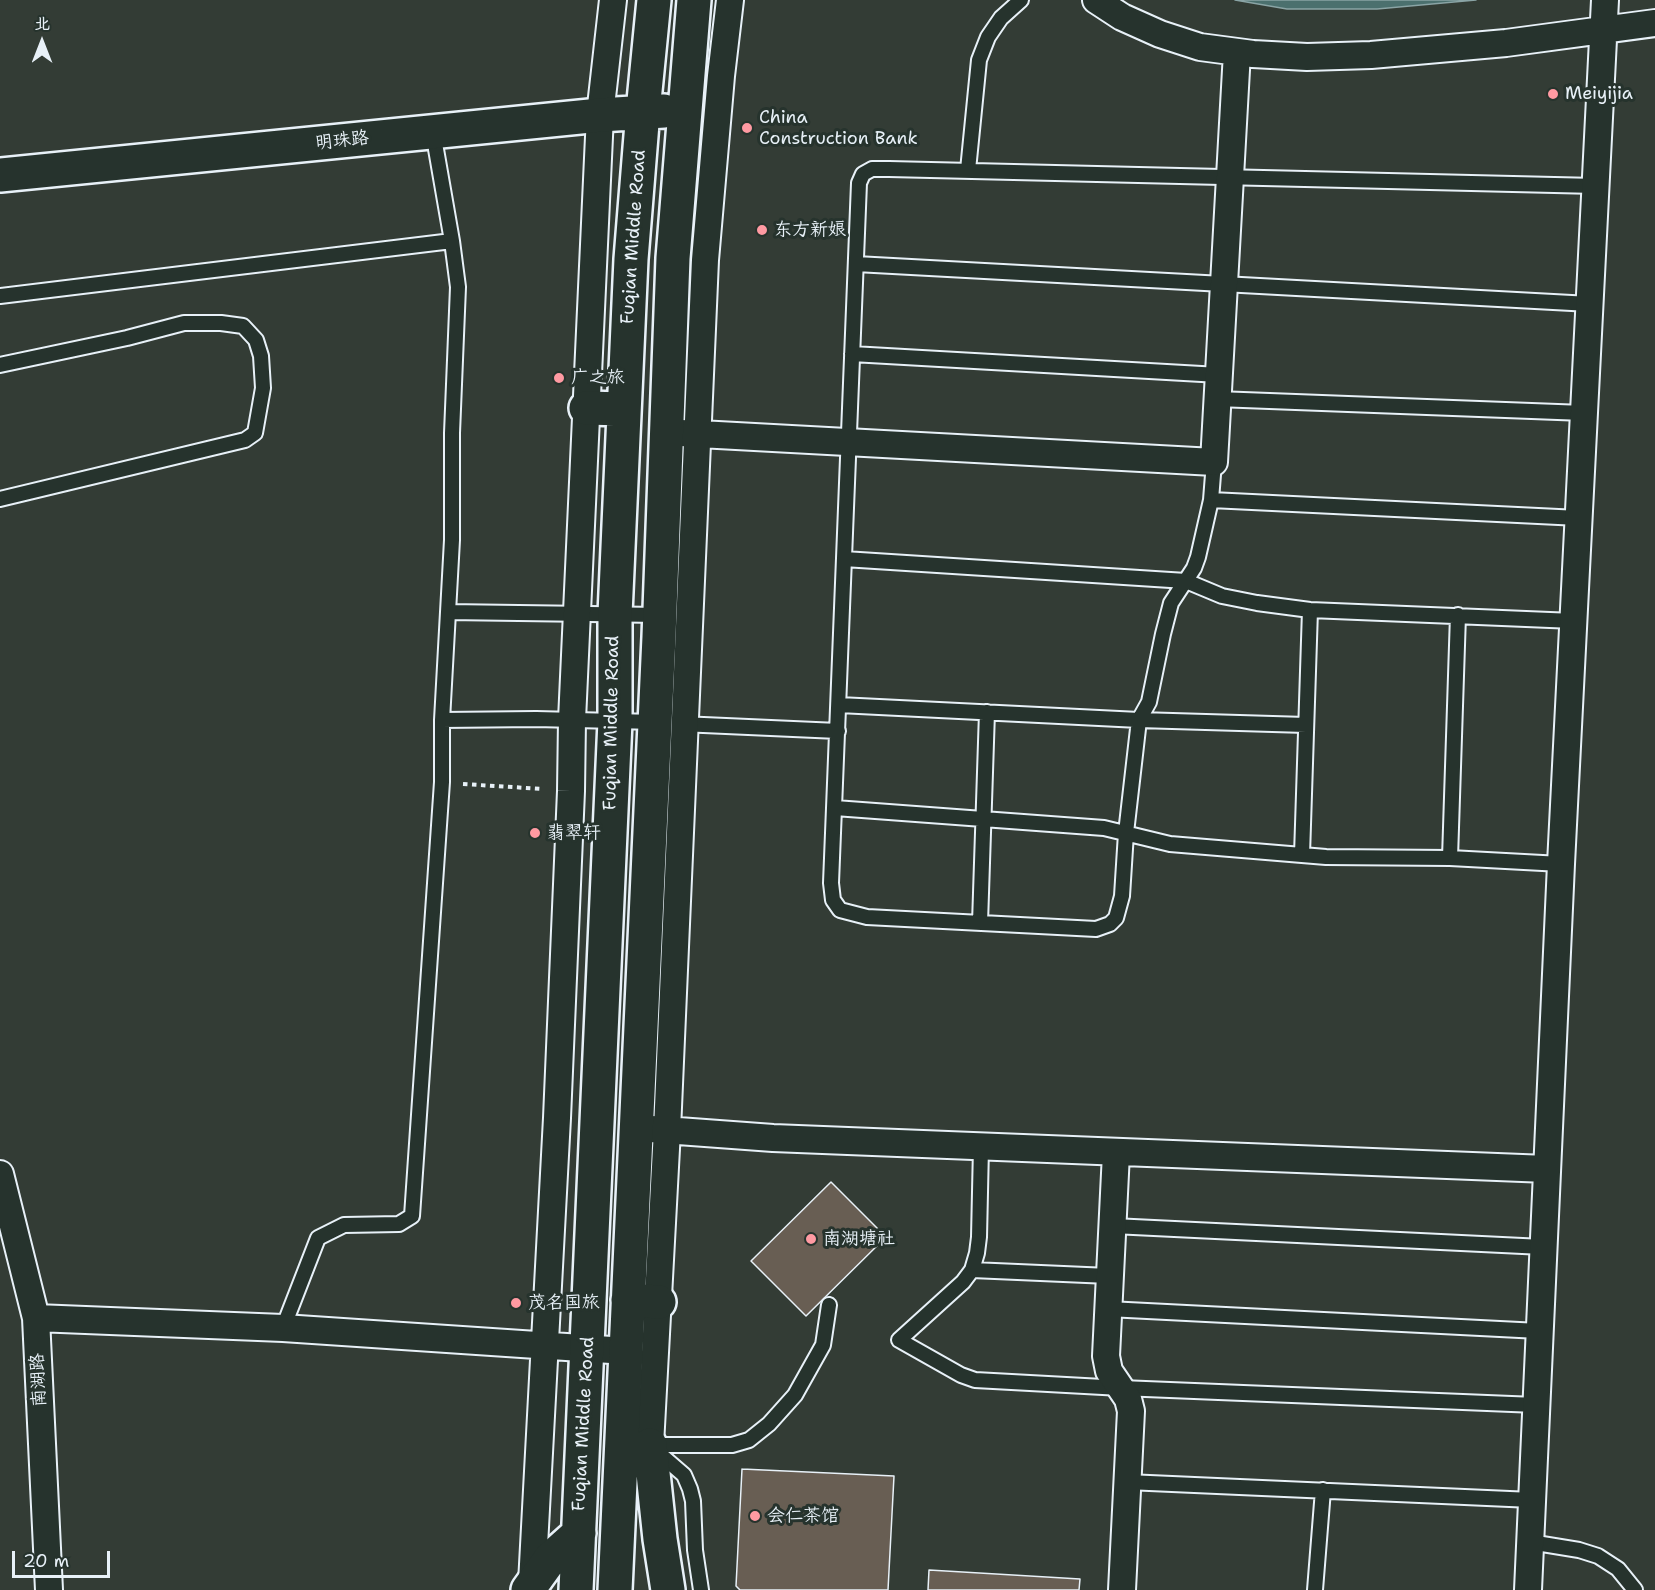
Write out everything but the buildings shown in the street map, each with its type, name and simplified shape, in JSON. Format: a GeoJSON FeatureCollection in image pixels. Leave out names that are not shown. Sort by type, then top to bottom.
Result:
{"type":"FeatureCollection","features":[{"type":"Feature","properties":{"kind":"main road","name":"Fuqian Middle Road"},"geometry":{"type":"LineString","coordinates":[[576,1590],[615,721],[615,614],[631,259],[654,0]]}},
{"type":"Feature","properties":{"kind":"main road","name":"Fuqian Middle Road"},"geometry":{"type":"LineString","coordinates":[[615,1590],[636,1444],[626,1350],[644,1301],[670,723],[660,615],[666,433],[673,258],[694,0]]}},
{"type":"Feature","properties":{"kind":"main road","name":"明珠路"},"geometry":{"type":"LineString","coordinates":[[0,175],[600,115],[684,110]]}},
{"type":"Feature","properties":{"kind":"main road"},"geometry":{"type":"LineString","coordinates":[[586,408],[624,409]]}},
{"type":"Feature","properties":{"kind":"main road"},"geometry":{"type":"LineString","coordinates":[[636,1444],[660,1539],[668,1590]]}},
{"type":"Feature","properties":{"kind":"main road"},"geometry":{"type":"LineString","coordinates":[[530,1587],[551,1558],[579,1533]]}},
{"type":"Feature","properties":{"kind":"street"},"geometry":{"type":"LineString","coordinates":[[530,1587],[557,1118],[572,720],[600,115],[613,0]]}},
{"type":"Feature","properties":{"kind":"street"},"geometry":{"type":"LineString","coordinates":[[670,723],[698,434],[705,260],[730,0]]}},
{"type":"Feature","properties":{"kind":"street"},"geometry":{"type":"LineString","coordinates":[[1096,0],[1122,17],[1160,34],[1200,47],[1307,57],[1371,55],[1506,43],[1655,23]]}},
{"type":"Feature","properties":{"kind":"street"},"geometry":{"type":"LineString","coordinates":[[1528,1590],[1560,864],[1605,0]]}},
{"type":"Feature","properties":{"kind":"street"},"geometry":{"type":"LineString","coordinates":[[666,433],[1214,462],[1237,51]]}},
{"type":"Feature","properties":{"kind":"street"},"geometry":{"type":"LineString","coordinates":[[652,1129],[773,1138],[1547,1169]]}},
{"type":"Feature","properties":{"kind":"street"},"geometry":{"type":"LineString","coordinates":[[1116,1153],[1106,1356],[1109,1371],[1128,1399],[1131,1411],[1122,1590]]}},
{"type":"Feature","properties":{"kind":"street","name":"南湖路"},"geometry":{"type":"LineString","coordinates":[[0,1174],[36,1318],[49,1590]]}},
{"type":"Feature","properties":{"kind":"street"},"geometry":{"type":"LineString","coordinates":[[636,1444],[644,1301]]}},
{"type":"Feature","properties":{"kind":"street"},"geometry":{"type":"LineString","coordinates":[[36,1318],[283,1328],[626,1350]]}},
{"type":"Feature","properties":{"kind":"lane"},"geometry":{"type":"LineString","coordinates":[[968,170],[979,60],[988,37],[1001,18],[1021,0]]}},
{"type":"Feature","properties":{"kind":"lane"},"geometry":{"type":"LineString","coordinates":[[283,1328],[318,1238],[344,1225],[399,1224],[412,1216],[442,782],[442,720],[452,540],[452,433],[458,287],[433,132]]}},
{"type":"Feature","properties":{"kind":"lane"},"geometry":{"type":"LineString","coordinates":[[1214,462],[1211,500],[1198,557],[1194,568],[1171,603],[1149,702],[1139,720],[1126,834],[1122,896],[1116,918],[1110,924],[1096,929],[867,917],[840,910],[833,900],[831,884],[859,183],[863,174],[872,169],[968,170],[1596,186]]}},
{"type":"Feature","properties":{"kind":"lane"},"geometry":{"type":"LineString","coordinates":[[0,296],[452,241]]}},
{"type":"Feature","properties":{"kind":"lane"},"geometry":{"type":"LineString","coordinates":[[856,264],[1590,304]]}},
{"type":"Feature","properties":{"kind":"lane"},"geometry":{"type":"LineString","coordinates":[[0,365],[127,338],[184,323],[221,323],[243,326],[256,340],[261,356],[263,388],[255,433],[244,440],[0,499]]}},
{"type":"Feature","properties":{"kind":"lane"},"geometry":{"type":"LineString","coordinates":[[852,354],[1218,387],[1584,413]]}},
{"type":"Feature","properties":{"kind":"lane"},"geometry":{"type":"LineString","coordinates":[[1211,500],[1579,518]]}},
{"type":"Feature","properties":{"kind":"lane"},"geometry":{"type":"LineString","coordinates":[[844,559],[1186,581],[1222,596],[1310,610],[1574,621]]}},
{"type":"Feature","properties":{"kind":"lane"},"geometry":{"type":"LineString","coordinates":[[1302,855],[1310,610]]}},
{"type":"Feature","properties":{"kind":"lane"},"geometry":{"type":"LineString","coordinates":[[448,612],[660,615]]}},
{"type":"Feature","properties":{"kind":"lane"},"geometry":{"type":"LineString","coordinates":[[1450,858],[1458,615]]}},
{"type":"Feature","properties":{"kind":"lane"},"geometry":{"type":"LineString","coordinates":[[839,705],[1139,720],[1306,725]]}},
{"type":"Feature","properties":{"kind":"lane"},"geometry":{"type":"LineString","coordinates":[[980,923],[987,712]]}},
{"type":"Feature","properties":{"kind":"lane"},"geometry":{"type":"LineString","coordinates":[[442,720],[615,721],[838,731]]}},
{"type":"Feature","properties":{"kind":"lane"},"geometry":{"type":"LineString","coordinates":[[835,808],[1104,828],[1170,844],[1326,857],[1450,858],[1560,864]]}},
{"type":"Feature","properties":{"kind":"lane"},"geometry":{"type":"LineString","coordinates":[[981,1147],[979,1237],[972,1270],[963,1282],[898,1340],[935,1362],[975,1380],[1536,1405]]}},
{"type":"Feature","properties":{"kind":"lane"},"geometry":{"type":"LineString","coordinates":[[1113,1226],[1544,1247]]}},
{"type":"Feature","properties":{"kind":"lane"},"geometry":{"type":"LineString","coordinates":[[972,1270],[1109,1276]]}},
{"type":"Feature","properties":{"kind":"lane"},"geometry":{"type":"LineString","coordinates":[[636,1444],[732,1445],[749,1440],[769,1424],[795,1395],[823,1345],[829,1305]]}},
{"type":"Feature","properties":{"kind":"lane"},"geometry":{"type":"LineString","coordinates":[[1108,1309],[1539,1331]]}},
{"type":"Feature","properties":{"kind":"lane"},"geometry":{"type":"LineString","coordinates":[[636,1444],[684,1475],[693,1501],[695,1550],[701,1590]]}},
{"type":"Feature","properties":{"kind":"lane"},"geometry":{"type":"LineString","coordinates":[[1127,1482],[1532,1500]]}},
{"type":"Feature","properties":{"kind":"lane"},"geometry":{"type":"LineString","coordinates":[[1315,1590],[1323,1490]]}},
{"type":"Feature","properties":{"kind":"lane"},"geometry":{"type":"LineString","coordinates":[[1530,1542],[1579,1550],[1598,1556],[1618,1569],[1635,1590]]}},
{"type":"Feature","properties":{"kind":"path"},"geometry":{"type":"LineString","coordinates":[[442,782],[571,791]]}},
{"type":"Feature","properties":{"kind":"water"},"geometry":{"type":"Polygon","coordinates":[[[1235,0],[1476,0],[1377,9],[1287,9],[1235,0]]]}},
{"type":"Feature","properties":{"kind":"place","name":"Meiyijia"},"geometry":{"type":"Point","coordinates":[1553,94]}},
{"type":"Feature","properties":{"kind":"place","name":"China Construction Bank"},"geometry":{"type":"Point","coordinates":[747,128]}},
{"type":"Feature","properties":{"kind":"place","name":"东方新娘"},"geometry":{"type":"Point","coordinates":[762,230]}},
{"type":"Feature","properties":{"kind":"place","name":"广之旅"},"geometry":{"type":"Point","coordinates":[559,378]}},
{"type":"Feature","properties":{"kind":"place","name":"翡翠轩"},"geometry":{"type":"Point","coordinates":[535,833]}},
{"type":"Feature","properties":{"kind":"place","name":"南湖塘社"},"geometry":{"type":"Point","coordinates":[811,1239]}},
{"type":"Feature","properties":{"kind":"place","name":"茂名国旅"},"geometry":{"type":"Point","coordinates":[516,1303]}},
{"type":"Feature","properties":{"kind":"place","name":"会仁茶馆"},"geometry":{"type":"Point","coordinates":[755,1516]}}]}
